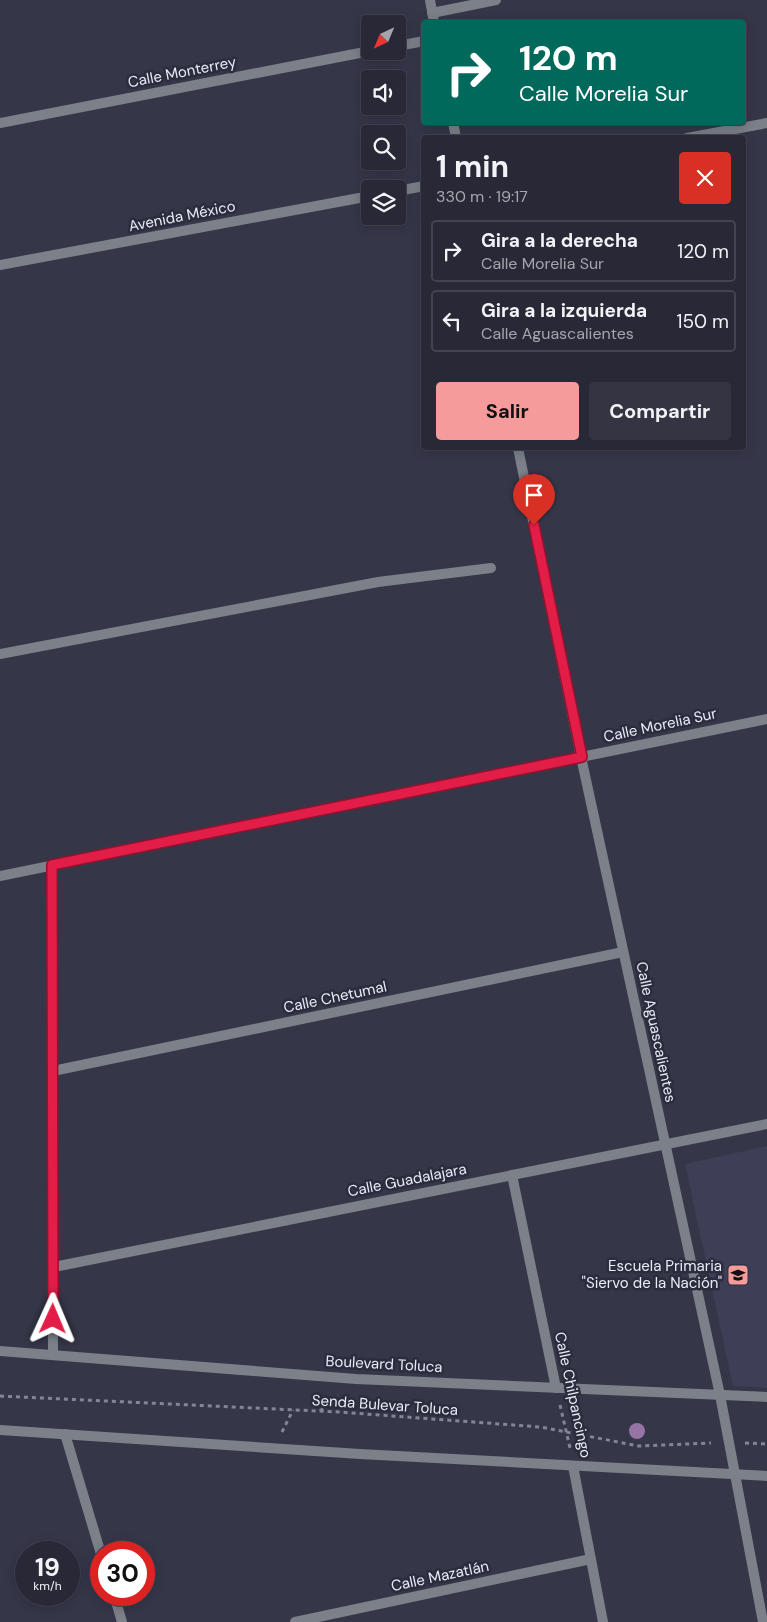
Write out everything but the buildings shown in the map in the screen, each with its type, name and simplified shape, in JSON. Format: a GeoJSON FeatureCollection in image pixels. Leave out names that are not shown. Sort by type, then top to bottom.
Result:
{"type":"FeatureCollection","features":[{"type":"Feature","properties":{"kind":"street"},"geometry":{"type":"LineString","coordinates":[[430,0],[433,18],[496,0]]}},
{"type":"Feature","properties":{"kind":"street"},"geometry":{"type":"LineString","coordinates":[[406,44],[421,42]]}},
{"type":"Feature","properties":{"kind":"street","name":"Calle Monterrey"},"geometry":{"type":"LineString","coordinates":[[0,123],[361,53]]}},
{"type":"Feature","properties":{"kind":"street"},"geometry":{"type":"LineString","coordinates":[[703,135],[767,123]]}},
{"type":"Feature","properties":{"kind":"street"},"geometry":{"type":"LineString","coordinates":[[406,189],[421,187]]}},
{"type":"Feature","properties":{"kind":"street","name":"Avenida México"},"geometry":{"type":"LineString","coordinates":[[0,265],[361,198]]}},
{"type":"Feature","properties":{"kind":"street","name":"Calle Aguascalientes"},"geometry":{"type":"LineString","coordinates":[[518,450],[582,757],[720,1394],[763,1622]]}},
{"type":"Feature","properties":{"kind":"street"},"geometry":{"type":"LineString","coordinates":[[0,654],[378,582],[491,568]]}},
{"type":"Feature","properties":{"kind":"street","name":"Calle Morelia Sur"},"geometry":{"type":"LineString","coordinates":[[0,876],[767,719]]}},
{"type":"Feature","properties":{"kind":"street"},"geometry":{"type":"LineString","coordinates":[[52,865],[53,1354]]}},
{"type":"Feature","properties":{"kind":"street","name":"Calle Chetumal"},"geometry":{"type":"LineString","coordinates":[[53,1071],[624,952]]}},
{"type":"Feature","properties":{"kind":"street","name":"Calle Guadalajara"},"geometry":{"type":"LineString","coordinates":[[54,1267],[767,1124]]}},
{"type":"Feature","properties":{"kind":"street","name":"Calle Chilpancingo"},"geometry":{"type":"LineString","coordinates":[[512,1175],[556,1388]]}},
{"type":"Feature","properties":{"kind":"street","name":"Boulevard Toluca"},"geometry":{"type":"LineString","coordinates":[[0,1350],[356,1379],[720,1394],[767,1398]]}},
{"type":"Feature","properties":{"kind":"street"},"geometry":{"type":"LineString","coordinates":[[0,1430],[573,1466],[767,1476]]}},
{"type":"Feature","properties":{"kind":"street"},"geometry":{"type":"LineString","coordinates":[[65,1434],[97,1541]]}},
{"type":"Feature","properties":{"kind":"street","name":"Calle Chilpancingo"},"geometry":{"type":"LineString","coordinates":[[573,1466],[603,1622]]}},
{"type":"Feature","properties":{"kind":"street","name":"Calle Mazatlán"},"geometry":{"type":"LineString","coordinates":[[295,1622],[591,1559]]}},
{"type":"Feature","properties":{"kind":"street"},"geometry":{"type":"LineString","coordinates":[[117,1606],[122,1622]]}},
{"type":"Feature","properties":{"kind":"path","name":"Calle Chilpancingo"},"geometry":{"type":"LineString","coordinates":[[556,1388],[573,1466]]}},
{"type":"Feature","properties":{"kind":"path","name":"Senda Bulevar Toluca"},"geometry":{"type":"LineString","coordinates":[[0,1396],[339,1412],[540,1427],[639,1446],[729,1442],[767,1444]]}},
{"type":"Feature","properties":{"kind":"path"},"geometry":{"type":"LineString","coordinates":[[274,1448],[294,1410]]}},
{"type":"Feature","properties":{"kind":"shaded area","name":"Escuela Primaria \"Siervo de la Nación\""},"geometry":{"type":"Polygon","coordinates":[[[767,1146],[767,1388],[733,1386],[685,1164],[767,1146]]]}},
{"type":"Feature","properties":{"kind":"place","name":"Escuela Primaria \"Siervo de la Nación\""},"geometry":{"type":"Point","coordinates":[738,1275]}},
{"type":"Feature","properties":{"kind":"route"},"geometry":{"type":"LineString","coordinates":[[53,1319],[52,865],[582,757],[534,525]]}}]}
